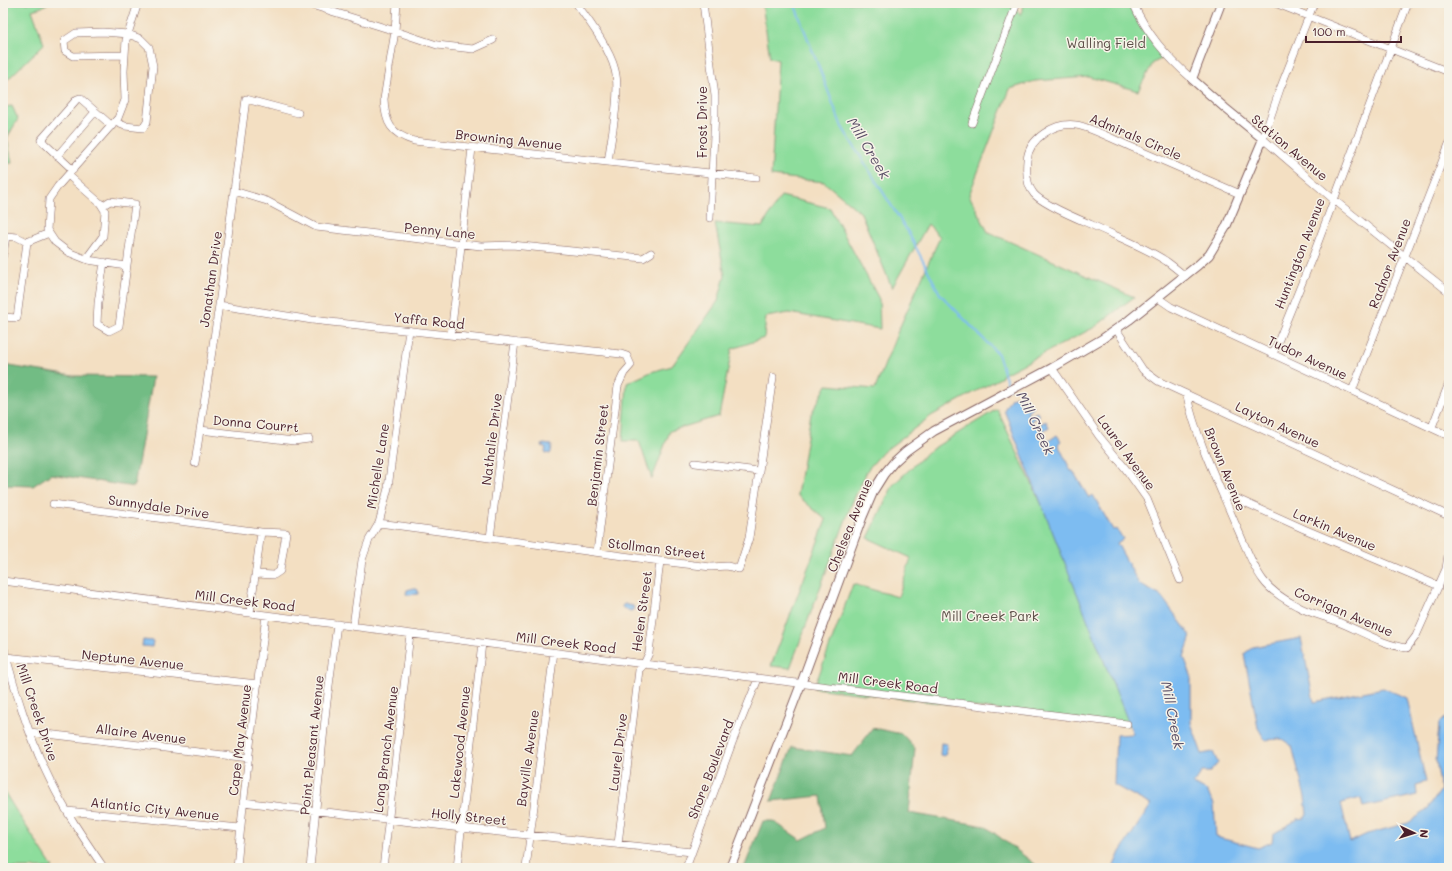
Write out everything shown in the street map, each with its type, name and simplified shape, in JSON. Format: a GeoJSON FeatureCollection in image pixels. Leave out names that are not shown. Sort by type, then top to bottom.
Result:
{"type":"FeatureCollection","features":[{"type":"Feature","properties":{"kind":"main road"},"geometry":{"type":"LineString","coordinates":[[1192,79],[1221,3]]}},
{"type":"Feature","properties":{"kind":"main road","name":"Station Avenue"},"geometry":{"type":"LineString","coordinates":[[1192,79],[1262,139]]}},
{"type":"Feature","properties":{"kind":"main road","name":"Chelsea Avenue"},"geometry":{"type":"LineString","coordinates":[[730,868],[801,684],[862,518],[874,490],[884,474],[906,451],[934,431],[1052,368],[1116,329],[1158,298],[1209,255],[1226,228],[1262,139]]}},
{"type":"Feature","properties":{"kind":"street"},"geometry":{"type":"LineString","coordinates":[[126,266],[86,259],[68,252],[54,242],[47,230],[49,199],[58,186],[118,118],[125,100],[124,71],[128,34],[138,3]]}},
{"type":"Feature","properties":{"kind":"street"},"geometry":{"type":"LineString","coordinates":[[305,3],[437,45],[473,49],[494,40]]}},
{"type":"Feature","properties":{"kind":"street","name":"Browning Avenue"},"geometry":{"type":"LineString","coordinates":[[397,3],[395,31],[384,100],[386,120],[390,126],[403,138],[414,141],[472,148],[756,178]]}},
{"type":"Feature","properties":{"kind":"street"},"geometry":{"type":"LineString","coordinates":[[577,3],[611,58],[615,70],[616,107],[608,162]]}},
{"type":"Feature","properties":{"kind":"street","name":"Frost Drive"},"geometry":{"type":"LineString","coordinates":[[703,3],[715,96],[710,218]]}},
{"type":"Feature","properties":{"kind":"street"},"geometry":{"type":"LineString","coordinates":[[972,123],[1017,3]]}},
{"type":"Feature","properties":{"kind":"street","name":"Station Avenue"},"geometry":{"type":"LineString","coordinates":[[1133,3],[1151,36],[1165,54],[1192,79]]}},
{"type":"Feature","properties":{"kind":"street"},"geometry":{"type":"LineString","coordinates":[[1275,3],[1449,72]]}},
{"type":"Feature","properties":{"kind":"street"},"geometry":{"type":"LineString","coordinates":[[1262,139],[1314,3]]}},
{"type":"Feature","properties":{"kind":"street","name":"Huntington Avenue"},"geometry":{"type":"LineString","coordinates":[[1273,354],[1314,253],[1333,199],[1408,3]]}},
{"type":"Feature","properties":{"kind":"street"},"geometry":{"type":"LineString","coordinates":[[86,259],[103,236],[105,211],[100,203],[41,140],[77,99],[80,98],[95,112],[114,124],[144,128],[153,66],[149,47],[141,39],[128,34],[103,32],[76,33],[64,40],[65,51],[73,56],[125,55]]}},
{"type":"Feature","properties":{"kind":"street","name":"Jonathan Drive"},"geometry":{"type":"LineString","coordinates":[[195,463],[219,305],[246,99],[298,113]]}},
{"type":"Feature","properties":{"kind":"street"},"geometry":{"type":"LineString","coordinates":[[57,156],[95,112]]}},
{"type":"Feature","properties":{"kind":"street","name":"Admirals Circle"},"geometry":{"type":"LineString","coordinates":[[1185,276],[1166,261],[1136,245],[1067,214],[1034,194],[1026,173],[1029,150],[1035,141],[1043,134],[1054,128],[1067,125],[1076,125],[1111,138],[1240,194]]}},
{"type":"Feature","properties":{"kind":"street","name":"Station Avenue"},"geometry":{"type":"LineString","coordinates":[[1262,139],[1333,199],[1449,292]]}},
{"type":"Feature","properties":{"kind":"street","name":"Radnor Avenue"},"geometry":{"type":"LineString","coordinates":[[1352,391],[1449,144]]}},
{"type":"Feature","properties":{"kind":"street"},"geometry":{"type":"LineString","coordinates":[[452,335],[472,148]]}},
{"type":"Feature","properties":{"kind":"street","name":"Penny Lane"},"geometry":{"type":"LineString","coordinates":[[234,191],[267,201],[316,227],[481,246],[512,245],[643,258],[651,253]]}},
{"type":"Feature","properties":{"kind":"street"},"geometry":{"type":"LineString","coordinates":[[102,206],[110,200],[135,204],[118,326],[109,331],[97,324],[98,303],[104,262]]}},
{"type":"Feature","properties":{"kind":"street"},"geometry":{"type":"LineString","coordinates":[[27,242],[48,232]]}},
{"type":"Feature","properties":{"kind":"street"},"geometry":{"type":"LineString","coordinates":[[3,255],[6,236],[17,237],[27,242]]}},
{"type":"Feature","properties":{"kind":"street"},"geometry":{"type":"LineString","coordinates":[[3,317],[17,318],[27,242]]}},
{"type":"Feature","properties":{"kind":"street","name":"Tudor Avenue"},"geometry":{"type":"LineString","coordinates":[[1158,298],[1171,307],[1449,436]]}},
{"type":"Feature","properties":{"kind":"street","name":"Yaffa Road"},"geometry":{"type":"LineString","coordinates":[[219,305],[312,320],[621,354],[627,356],[631,365]]}},
{"type":"Feature","properties":{"kind":"street","name":"Layton Avenue"},"geometry":{"type":"LineString","coordinates":[[1116,329],[1143,370],[1158,381],[1187,396],[1449,516]]}},
{"type":"Feature","properties":{"kind":"street","name":"Michelle Lane"},"geometry":{"type":"LineString","coordinates":[[353,626],[362,560],[379,523],[388,488],[409,330]]}},
{"type":"Feature","properties":{"kind":"street","name":"Nathalie Drive"},"geometry":{"type":"LineString","coordinates":[[490,538],[515,342]]}},
{"type":"Feature","properties":{"kind":"street","name":"Benjamin Street"},"geometry":{"type":"LineString","coordinates":[[597,552],[618,386],[624,373],[631,365]]}},
{"type":"Feature","properties":{"kind":"street","name":"Laurel Avenue"},"geometry":{"type":"LineString","coordinates":[[1052,368],[1099,436],[1125,468],[1147,499],[1180,580]]}},
{"type":"Feature","properties":{"kind":"street","name":"Stollman Street"},"geometry":{"type":"LineString","coordinates":[[379,523],[660,561],[711,567],[727,566],[738,569],[749,538],[773,377]]}},
{"type":"Feature","properties":{"kind":"street"},"geometry":{"type":"LineString","coordinates":[[1432,427],[1449,383]]}},
{"type":"Feature","properties":{"kind":"street","name":"Brown Avenue"},"geometry":{"type":"LineString","coordinates":[[1187,396],[1194,422],[1247,551]]}},
{"type":"Feature","properties":{"kind":"street","name":"Donna Courrt"},"geometry":{"type":"LineString","coordinates":[[200,430],[294,441],[309,439]]}},
{"type":"Feature","properties":{"kind":"street"},"geometry":{"type":"LineString","coordinates":[[694,463],[758,471]]}},
{"type":"Feature","properties":{"kind":"street","name":"Larkin Avenue"},"geometry":{"type":"LineString","coordinates":[[1222,492],[1304,529],[1439,586]]}},
{"type":"Feature","properties":{"kind":"street","name":"Sunnydale Drive"},"geometry":{"type":"LineString","coordinates":[[53,504],[261,532],[286,533],[280,571],[274,575],[256,574]]}},
{"type":"Feature","properties":{"kind":"street"},"geometry":{"type":"LineString","coordinates":[[250,613],[261,532]]}},
{"type":"Feature","properties":{"kind":"street"},"geometry":{"type":"LineString","coordinates":[[1439,586],[1446,569],[1449,534]]}},
{"type":"Feature","properties":{"kind":"street","name":"Corrigan Avenue"},"geometry":{"type":"LineString","coordinates":[[1247,551],[1263,581],[1275,592],[1297,606],[1400,648],[1407,648],[1416,636],[1439,586]]}},
{"type":"Feature","properties":{"kind":"street","name":"Helen Street"},"geometry":{"type":"LineString","coordinates":[[644,664],[649,653],[660,561]]}},
{"type":"Feature","properties":{"kind":"street","name":"Mill Creek Road"},"geometry":{"type":"LineString","coordinates":[[3,581],[758,679],[1127,724]]}},
{"type":"Feature","properties":{"kind":"street","name":"Cape May Avenue"},"geometry":{"type":"LineString","coordinates":[[237,868],[240,828],[250,758],[266,615]]}},
{"type":"Feature","properties":{"kind":"street","name":"Point Pleasant Avenue"},"geometry":{"type":"LineString","coordinates":[[310,868],[326,709],[337,624]]}},
{"type":"Feature","properties":{"kind":"street","name":"Long Branch Avenue"},"geometry":{"type":"LineString","coordinates":[[383,868],[410,634]]}},
{"type":"Feature","properties":{"kind":"street","name":"Lakewood Avenue"},"geometry":{"type":"LineString","coordinates":[[457,868],[482,643]]}},
{"type":"Feature","properties":{"kind":"street","name":"Mill Creek Drive"},"geometry":{"type":"LineString","coordinates":[[3,645],[30,732],[50,779],[80,833],[104,868]]}},
{"type":"Feature","properties":{"kind":"street","name":"Bayville Avenue"},"geometry":{"type":"LineString","coordinates":[[526,868],[529,835],[554,652]]}},
{"type":"Feature","properties":{"kind":"street","name":"Neptune Avenue"},"geometry":{"type":"LineString","coordinates":[[6,657],[258,684]]}},
{"type":"Feature","properties":{"kind":"street","name":"Laurel Drive"},"geometry":{"type":"LineString","coordinates":[[618,844],[639,670],[644,664]]}},
{"type":"Feature","properties":{"kind":"street","name":"Shore Boulevard"},"geometry":{"type":"LineString","coordinates":[[686,868],[732,743],[758,679]]}},
{"type":"Feature","properties":{"kind":"street","name":"Allaire Avenue"},"geometry":{"type":"LineString","coordinates":[[30,732],[250,758]]}},
{"type":"Feature","properties":{"kind":"street","name":"Holly Street"},"geometry":{"type":"LineString","coordinates":[[243,802],[461,828],[692,852]]}},
{"type":"Feature","properties":{"kind":"street","name":"Atlantic City Avenue"},"geometry":{"type":"LineString","coordinates":[[67,811],[240,828]]}},
{"type":"Feature","properties":{"kind":"green space"},"geometry":{"type":"Polygon","coordinates":[[[3,3],[48,3],[42,7],[32,10],[44,44],[3,84],[3,3]]]}},
{"type":"Feature","properties":{"kind":"green space","name":"Walling Field"},"geometry":{"type":"Polygon","coordinates":[[[762,3],[1013,3],[1020,15],[1025,3],[1129,3],[1133,13],[1163,58],[1153,63],[1138,91],[1089,77],[1035,81],[1010,89],[969,195],[988,232],[1134,297],[1095,327],[1002,375],[1002,377],[931,416],[883,452],[868,469],[852,503],[790,668],[771,666],[826,520],[797,495],[811,414],[827,385],[875,389],[898,331],[940,237],[928,224],[892,288],[861,213],[824,182],[771,176],[778,60],[770,58],[762,3]]]}},
{"type":"Feature","properties":{"kind":"green space"},"geometry":{"type":"Polygon","coordinates":[[[12,106],[18,119],[7,138],[12,163],[3,164],[3,107],[12,106]]]}},
{"type":"Feature","properties":{"kind":"green space"},"geometry":{"type":"Polygon","coordinates":[[[781,196],[830,208],[879,299],[880,329],[789,313],[766,317],[764,338],[732,349],[719,416],[670,431],[652,479],[639,441],[623,441],[627,383],[651,372],[672,366],[718,301],[725,276],[715,223],[762,227],[781,196]]]}},
{"type":"Feature","properties":{"kind":"green space"},"geometry":{"type":"Polygon","coordinates":[[[3,365],[73,376],[153,377],[134,487],[51,474],[33,486],[3,485],[3,365]]]}},
{"type":"Feature","properties":{"kind":"green space","name":"Mill Creek Park"},"geometry":{"type":"Polygon","coordinates":[[[997,409],[1110,650],[1133,726],[814,688],[853,584],[898,597],[911,558],[868,538],[893,485],[929,451],[997,409]]]}},
{"type":"Feature","properties":{"kind":"green space"},"geometry":{"type":"Polygon","coordinates":[[[873,728],[902,734],[915,748],[909,813],[985,826],[1040,868],[744,868],[763,821],[773,821],[801,840],[825,828],[821,796],[771,801],[792,747],[852,756],[873,728]]]}},
{"type":"Feature","properties":{"kind":"green space"},"geometry":{"type":"Polygon","coordinates":[[[3,788],[8,798],[53,868],[3,868],[3,788]]]}},
{"type":"Feature","properties":{"kind":"water"},"geometry":{"type":"Polygon","coordinates":[[[1018,396],[1025,408],[1031,404],[1033,407],[1027,411],[1029,416],[1037,412],[1039,416],[1031,420],[1036,426],[1046,421],[1049,427],[1041,432],[1047,442],[1057,435],[1061,441],[1058,444],[1071,471],[1073,471],[1089,498],[1093,495],[1113,530],[1117,529],[1123,539],[1117,543],[1139,584],[1161,596],[1191,636],[1184,657],[1191,675],[1191,723],[1202,754],[1213,752],[1218,763],[1210,772],[1202,772],[1193,784],[1207,791],[1214,804],[1216,837],[1258,848],[1272,842],[1273,834],[1298,819],[1305,818],[1307,814],[1305,797],[1292,746],[1282,739],[1265,740],[1258,728],[1244,654],[1253,647],[1301,638],[1314,702],[1383,688],[1407,698],[1426,782],[1416,785],[1417,795],[1363,807],[1361,798],[1341,803],[1350,842],[1367,834],[1408,823],[1426,811],[1441,790],[1436,761],[1439,724],[1449,714],[1449,868],[1113,868],[1120,852],[1151,805],[1114,785],[1116,735],[1133,734],[1004,410],[1011,398],[1018,396]]]}},
{"type":"Feature","properties":{"kind":"water"},"geometry":{"type":"Polygon","coordinates":[[[543,444],[552,445],[550,454],[546,453],[546,448],[542,446],[543,444]]]}},
{"type":"Feature","properties":{"kind":"water"},"geometry":{"type":"Polygon","coordinates":[[[414,588],[418,590],[418,594],[406,594],[407,590],[414,588]]]}},
{"type":"Feature","properties":{"kind":"water"},"geometry":{"type":"Polygon","coordinates":[[[624,604],[633,606],[634,610],[631,611],[623,609],[622,606],[624,604]]]}},
{"type":"Feature","properties":{"kind":"water"},"geometry":{"type":"Polygon","coordinates":[[[143,640],[153,641],[152,647],[142,646],[143,640]]]}},
{"type":"Feature","properties":{"kind":"water"},"geometry":{"type":"Polygon","coordinates":[[[941,743],[947,744],[945,756],[940,755],[941,743]]]}},
{"type":"Feature","properties":{"kind":"waterway","name":"Mill Creek"},"geometry":{"type":"LineString","coordinates":[[794,3],[842,127],[908,232],[940,294],[998,354],[1009,389]]}}]}
